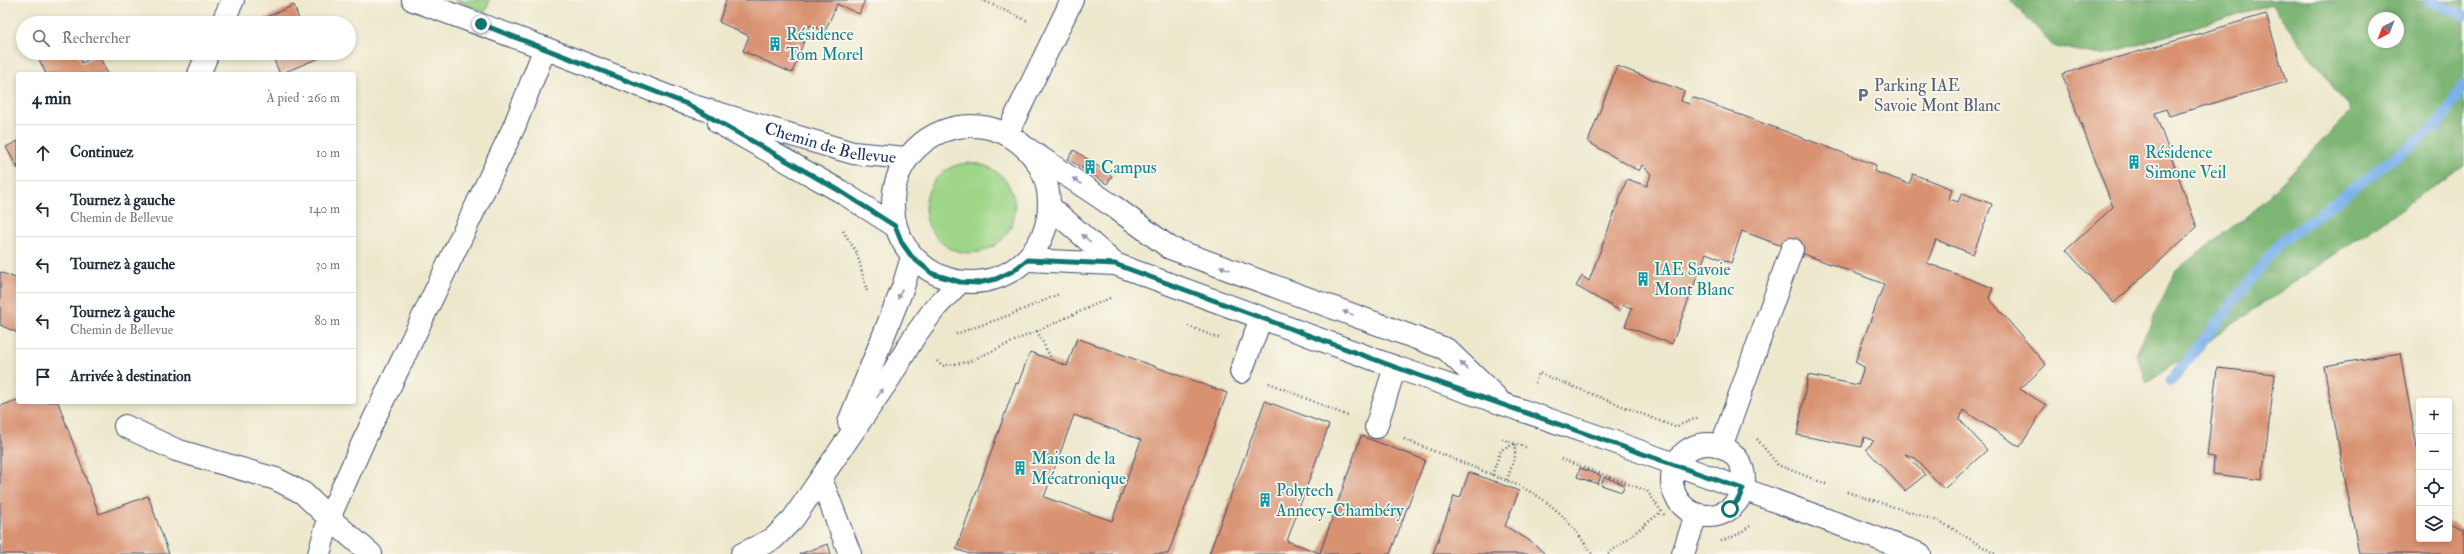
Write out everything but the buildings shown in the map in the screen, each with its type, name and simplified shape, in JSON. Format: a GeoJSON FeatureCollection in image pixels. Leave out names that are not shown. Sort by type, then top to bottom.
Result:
{"type":"FeatureCollection","features":[{"type":"Feature","properties":{"kind":"street"},"geometry":{"type":"LineString","coordinates":[[225,16],[233,0]]}},
{"type":"Feature","properties":{"kind":"street","name":"Chemin de Bellevue"},"geometry":{"type":"LineString","coordinates":[[413,0],[545,48],[687,104],[853,153],[906,158]]}},
{"type":"Feature","properties":{"kind":"street"},"geometry":{"type":"LineString","coordinates":[[1007,134],[1072,0]]}},
{"type":"Feature","properties":{"kind":"street"},"geometry":{"type":"LineString","coordinates":[[319,554],[329,518],[367,433],[514,127],[545,48]]}},
{"type":"Feature","properties":{"kind":"street"},"geometry":{"type":"LineString","coordinates":[[200,72],[205,60]]}},
{"type":"Feature","properties":{"kind":"street","name":"Chemin de Bellevue"},"geometry":{"type":"LineString","coordinates":[[687,104],[840,191],[895,226]]}},
{"type":"Feature","properties":{"kind":"street"},"geometry":{"type":"LineString","coordinates":[[1026,148],[1039,165],[1044,178],[1049,206],[1044,232],[1039,244],[1027,260],[1013,271],[996,279],[978,283],[960,282],[933,274],[912,257],[902,243],[895,226],[891,203],[895,179],[906,158],[922,142],[942,130],[963,126],[985,127],[1007,134],[1113,206],[1170,248],[1446,349],[1502,403]]}},
{"type":"Feature","properties":{"kind":"street"},"geometry":{"type":"LineString","coordinates":[[1049,206],[1115,264]]}},
{"type":"Feature","properties":{"kind":"street"},"geometry":{"type":"LineString","coordinates":[[1721,447],[1792,249]]}},
{"type":"Feature","properties":{"kind":"street"},"geometry":{"type":"LineString","coordinates":[[834,460],[888,321],[903,287],[912,257]]}},
{"type":"Feature","properties":{"kind":"street"},"geometry":{"type":"LineString","coordinates":[[1027,260],[1115,264],[1395,367],[1675,464],[1920,554]]}},
{"type":"Feature","properties":{"kind":"street"},"geometry":{"type":"LineString","coordinates":[[742,554],[773,539],[793,519],[889,379],[914,337],[935,308],[960,282]]}},
{"type":"Feature","properties":{"kind":"street"},"geometry":{"type":"LineString","coordinates":[[1241,372],[1261,318]]}},
{"type":"Feature","properties":{"kind":"street"},"geometry":{"type":"LineString","coordinates":[[1376,427],[1395,367]]}},
{"type":"Feature","properties":{"kind":"street"},"geometry":{"type":"LineString","coordinates":[[125,426],[176,450],[276,478],[303,493],[329,518],[371,554]]}},
{"type":"Feature","properties":{"kind":"street"},"geometry":{"type":"LineString","coordinates":[[1707,444],[1721,447],[1732,453],[1740,464],[1744,476],[1743,489],[1738,500],[1730,509],[1708,517],[1696,515],[1682,507],[1675,495],[1671,479],[1675,464],[1683,454],[1694,447],[1707,444]]}},
{"type":"Feature","properties":{"kind":"street"},"geometry":{"type":"LineString","coordinates":[[821,479],[850,554]]}},
{"type":"Feature","properties":{"kind":"street"},"geometry":{"type":"LineString","coordinates":[[1683,554],[1696,515]]}},
{"type":"Feature","properties":{"kind":"path"},"geometry":{"type":"LineString","coordinates":[[982,0],[1056,34]]}},
{"type":"Feature","properties":{"kind":"path"},"geometry":{"type":"LineString","coordinates":[[841,229],[857,253],[874,313],[888,321]]}},
{"type":"Feature","properties":{"kind":"path"},"geometry":{"type":"LineString","coordinates":[[914,337],[942,366],[968,362],[1112,297]]}},
{"type":"Feature","properties":{"kind":"path"},"geometry":{"type":"LineString","coordinates":[[1037,331],[1052,360]]}},
{"type":"Feature","properties":{"kind":"path"},"geometry":{"type":"LineString","coordinates":[[1494,467],[1492,475],[1500,450],[1515,444],[1516,456],[1507,480]]}},
{"type":"Feature","properties":{"kind":"path"},"geometry":{"type":"LineString","coordinates":[[1496,482],[1498,477],[1507,480],[1534,492],[1552,505],[1568,520],[1592,554]]}},
{"type":"Feature","properties":{"kind":"path"},"geometry":{"type":"LineString","coordinates":[[1608,554],[1661,512]]}},
{"type":"Feature","properties":{"kind":"green space"},"geometry":{"type":"Polygon","coordinates":[[[454,0],[490,0],[485,12],[454,0]]]}},
{"type":"Feature","properties":{"kind":"green space"},"geometry":{"type":"Polygon","coordinates":[[[2010,0],[2464,0],[2464,166],[2147,383],[2136,354],[2176,270],[2256,209],[2351,111],[2271,4],[2102,55],[2055,47],[2010,0]]]}},
{"type":"Feature","properties":{"kind":"green space"},"geometry":{"type":"Polygon","coordinates":[[[970,163],[987,166],[1002,176],[1012,191],[1015,208],[1012,225],[1002,240],[987,250],[970,253],[953,250],[938,240],[928,225],[925,208],[928,191],[938,176],[953,166],[970,163]]]}},
{"type":"Feature","properties":{"kind":"waterway"},"geometry":{"type":"LineString","coordinates":[[2429,0],[2464,15]]}},
{"type":"Feature","properties":{"kind":"waterway"},"geometry":{"type":"LineString","coordinates":[[2171,381],[2279,244],[2439,124],[2464,84]]}},
{"type":"Feature","properties":{"kind":"place","name":"Résidence Tom Morel"},"geometry":{"type":"Point","coordinates":[775,44]}},
{"type":"Feature","properties":{"kind":"place","name":"Parking IAE Savoie Mont Blanc"},"geometry":{"type":"Point","coordinates":[1863,95]}},
{"type":"Feature","properties":{"kind":"place","name":"Résidence Simone Veil"},"geometry":{"type":"Point","coordinates":[2134,162]}},
{"type":"Feature","properties":{"kind":"place","name":"Campus"},"geometry":{"type":"Point","coordinates":[1090,167]}},
{"type":"Feature","properties":{"kind":"place","name":"IAE Savoie Mont Blanc"},"geometry":{"type":"Point","coordinates":[1643,279]}},
{"type":"Feature","properties":{"kind":"place","name":"Maison de la Mécatronique"},"geometry":{"type":"Point","coordinates":[1020,468]}},
{"type":"Feature","properties":{"kind":"place","name":"Polytech Annecy-Chambéry"},"geometry":{"type":"Point","coordinates":[1265,500]}},
{"type":"Feature","properties":{"kind":"route"},"geometry":{"type":"LineString","coordinates":[[481,24],[687,104],[840,191],[895,226],[902,243],[912,257],[933,274],[960,282],[978,283],[996,279],[1013,271],[1027,260],[1115,264],[1395,367],[1526,411],[1743,489],[1738,500],[1730,509]]}}]}
